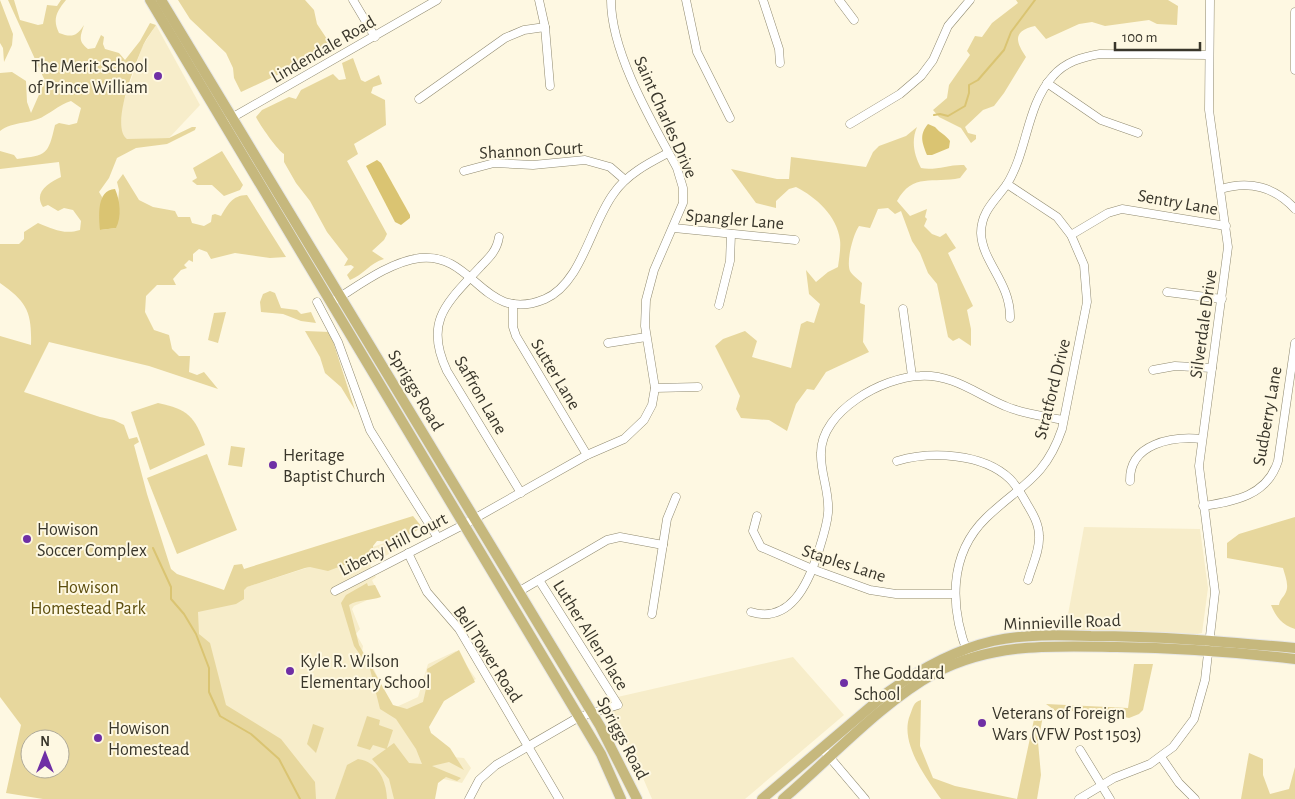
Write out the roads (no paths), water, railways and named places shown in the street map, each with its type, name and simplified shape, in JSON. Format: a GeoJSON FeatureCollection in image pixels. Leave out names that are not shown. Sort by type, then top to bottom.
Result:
{"type":"FeatureCollection","features":[{"type":"Feature","properties":{"kind":"main road","name":"Spriggs Road"},"geometry":{"type":"LineString","coordinates":[[150,0],[229,120]]}},
{"type":"Feature","properties":{"kind":"main road","name":"Spriggs Road"},"geometry":{"type":"LineString","coordinates":[[161,0],[229,120],[470,522],[601,754],[621,799]]}},
{"type":"Feature","properties":{"kind":"main road","name":"Spriggs Road"},"geometry":{"type":"LineString","coordinates":[[470,522],[518,592],[592,713],[624,768],[637,799]]}},
{"type":"Feature","properties":{"kind":"main road","name":"Minnieville Road"},"geometry":{"type":"LineString","coordinates":[[762,799],[821,748],[910,677],[941,659],[1028,646],[1295,648]]}},
{"type":"Feature","properties":{"kind":"main road","name":"Minnieville Road"},"geometry":{"type":"LineString","coordinates":[[1209,646],[1295,659]]}},
{"type":"Feature","properties":{"kind":"main road","name":"Minnieville Road"},"geometry":{"type":"LineString","coordinates":[[783,799],[829,757],[922,681],[968,654]]}},
{"type":"Feature","properties":{"kind":"street"},"geometry":{"type":"LineString","coordinates":[[353,0],[374,36]]}},
{"type":"Feature","properties":{"kind":"street","name":"Lindendale Road"},"geometry":{"type":"LineString","coordinates":[[229,120],[437,0]]}},
{"type":"Feature","properties":{"kind":"street"},"geometry":{"type":"LineString","coordinates":[[539,0],[545,27],[550,86]]}},
{"type":"Feature","properties":{"kind":"street","name":"Saint Charles Drive"},"geometry":{"type":"LineString","coordinates":[[470,522],[587,455],[624,439],[638,427],[648,414],[655,388],[646,338],[645,313],[649,285],[683,203],[683,188],[680,174],[618,48],[612,19],[611,0]]}},
{"type":"Feature","properties":{"kind":"street"},"geometry":{"type":"LineString","coordinates":[[686,0],[697,52],[730,118]]}},
{"type":"Feature","properties":{"kind":"street"},"geometry":{"type":"LineString","coordinates":[[763,0],[779,49],[780,63]]}},
{"type":"Feature","properties":{"kind":"street"},"geometry":{"type":"LineString","coordinates":[[839,0],[854,20]]}},
{"type":"Feature","properties":{"kind":"street"},"geometry":{"type":"LineString","coordinates":[[850,124],[900,94],[921,76],[933,60],[948,26],[970,0]]}},
{"type":"Feature","properties":{"kind":"street","name":"Silverdale Drive"},"geometry":{"type":"LineString","coordinates":[[1080,799],[1101,784],[1144,767],[1161,757],[1179,740],[1194,719],[1201,697],[1209,646],[1214,592],[1199,466],[1227,262],[1226,226],[1209,110],[1210,0]]}},
{"type":"Feature","properties":{"kind":"street"},"geometry":{"type":"LineString","coordinates":[[1295,12],[1295,70]]}},
{"type":"Feature","properties":{"kind":"street"},"geometry":{"type":"LineString","coordinates":[[419,99],[505,38],[524,30],[545,27]]}},
{"type":"Feature","properties":{"kind":"street"},"geometry":{"type":"LineString","coordinates":[[1010,318],[1008,295],[981,236],[982,222],[986,210],[1007,184],[1016,164],[1037,100],[1047,83],[1063,67],[1086,56],[1100,54],[1208,55]]}},
{"type":"Feature","properties":{"kind":"street"},"geometry":{"type":"LineString","coordinates":[[1047,83],[1095,116],[1118,127],[1138,133]]}},
{"type":"Feature","properties":{"kind":"street"},"geometry":{"type":"LineString","coordinates":[[336,299],[396,265],[421,258],[446,261],[471,277],[491,296],[513,304],[538,302],[560,290],[576,266],[607,203],[625,180],[668,152]]}},
{"type":"Feature","properties":{"kind":"street","name":"Shannon Court"},"geometry":{"type":"LineString","coordinates":[[464,171],[494,163],[534,165],[585,160],[610,167],[625,180]]}},
{"type":"Feature","properties":{"kind":"street","name":"Stratford Drive"},"geometry":{"type":"LineString","coordinates":[[968,654],[958,621],[954,594],[958,566],[971,535],[989,515],[1030,482],[1048,459],[1059,437],[1087,302],[1084,265],[1071,235],[1050,211],[1007,184]]}},
{"type":"Feature","properties":{"kind":"street"},"geometry":{"type":"LineString","coordinates":[[1221,189],[1246,184],[1265,187],[1282,196],[1295,209]]}},
{"type":"Feature","properties":{"kind":"street","name":"Sentry Lane"},"geometry":{"type":"LineString","coordinates":[[1071,235],[1108,213],[1122,209],[1226,226]]}},
{"type":"Feature","properties":{"kind":"street","name":"Spangler Lane"},"geometry":{"type":"LineString","coordinates":[[674,228],[795,240]]}},
{"type":"Feature","properties":{"kind":"street"},"geometry":{"type":"LineString","coordinates":[[719,306],[730,261],[731,234]]}},
{"type":"Feature","properties":{"kind":"street","name":"Saffron Lane"},"geometry":{"type":"LineString","coordinates":[[499,237],[495,251],[450,300],[440,315],[437,331],[438,347],[448,372],[522,493]]}},
{"type":"Feature","properties":{"kind":"street"},"geometry":{"type":"LineString","coordinates":[[1167,292],[1222,299]]}},
{"type":"Feature","properties":{"kind":"street"},"geometry":{"type":"LineString","coordinates":[[317,302],[338,342],[354,391],[371,431],[438,538]]}},
{"type":"Feature","properties":{"kind":"street","name":"Sutter Lane"},"geometry":{"type":"LineString","coordinates":[[513,304],[513,327],[519,343],[587,455]]}},
{"type":"Feature","properties":{"kind":"street"},"geometry":{"type":"LineString","coordinates":[[903,309],[912,376]]}},
{"type":"Feature","properties":{"kind":"street"},"geometry":{"type":"LineString","coordinates":[[608,343],[646,338]]}},
{"type":"Feature","properties":{"kind":"street","name":"Sudberry Lane"},"geometry":{"type":"LineString","coordinates":[[1203,506],[1254,494],[1273,473],[1278,461],[1295,343]]}},
{"type":"Feature","properties":{"kind":"street"},"geometry":{"type":"LineString","coordinates":[[1153,370],[1181,366],[1212,368]]}},
{"type":"Feature","properties":{"kind":"street"},"geometry":{"type":"LineString","coordinates":[[750,612],[768,615],[788,607],[801,591],[812,569],[825,532],[829,512],[821,453],[826,430],[837,415],[872,390],[898,379],[912,376],[933,376],[954,381],[1005,406],[1063,420]]}},
{"type":"Feature","properties":{"kind":"street"},"geometry":{"type":"LineString","coordinates":[[655,388],[698,387]]}},
{"type":"Feature","properties":{"kind":"street"},"geometry":{"type":"LineString","coordinates":[[1130,481],[1134,462],[1150,447],[1176,438],[1202,439]]}},
{"type":"Feature","properties":{"kind":"street"},"geometry":{"type":"LineString","coordinates":[[897,461],[922,455],[958,457],[994,468],[1009,478],[1019,490],[1035,519],[1039,535],[1038,549],[1028,580]]}},
{"type":"Feature","properties":{"kind":"street"},"geometry":{"type":"LineString","coordinates":[[652,614],[669,512],[676,497]]}},
{"type":"Feature","properties":{"kind":"street","name":"Staples Lane"},"geometry":{"type":"LineString","coordinates":[[757,516],[753,531],[761,547],[812,569],[855,586],[885,593],[954,594]]}},
{"type":"Feature","properties":{"kind":"street","name":"Liberty Hill Court"},"geometry":{"type":"LineString","coordinates":[[335,592],[470,522]]}},
{"type":"Feature","properties":{"kind":"street"},"geometry":{"type":"LineString","coordinates":[[518,592],[607,540],[620,537],[663,545]]}},
{"type":"Feature","properties":{"kind":"street","name":"Bell Tower Road"},"geometry":{"type":"LineString","coordinates":[[408,553],[427,592],[459,629],[559,799]]}},
{"type":"Feature","properties":{"kind":"street","name":"Luther Allen Place"},"geometry":{"type":"LineString","coordinates":[[539,580],[618,705],[592,713]]}},
{"type":"Feature","properties":{"kind":"street"},"geometry":{"type":"LineString","coordinates":[[469,799],[486,772],[579,716],[592,713]]}},
{"type":"Feature","properties":{"kind":"street"},"geometry":{"type":"LineString","coordinates":[[821,748],[865,799]]}},
{"type":"Feature","properties":{"kind":"street"},"geometry":{"type":"LineString","coordinates":[[1080,750],[1110,799]]}},
{"type":"Feature","properties":{"kind":"street"},"geometry":{"type":"LineString","coordinates":[[1161,757],[1179,783],[1195,799]]}},
{"type":"Feature","properties":{"kind":"waterway"},"geometry":{"type":"LineString","coordinates":[[934,115],[948,116],[965,106],[969,85],[978,80],[1004,50],[1011,32],[1035,0]]}},
{"type":"Feature","properties":{"kind":"waterway"},"geometry":{"type":"LineString","coordinates":[[153,548],[171,587],[171,599],[184,614],[196,634],[209,668],[209,692],[220,716],[251,734],[279,759],[300,799]]}},
{"type":"Feature","properties":{"kind":"place","name":"The Merit School of Prince William"},"geometry":{"type":"Point","coordinates":[158,76]}},
{"type":"Feature","properties":{"kind":"place","name":"Heritage Baptist Church"},"geometry":{"type":"Point","coordinates":[273,465]}},
{"type":"Feature","properties":{"kind":"place","name":"Howison Soccer Complex"},"geometry":{"type":"Point","coordinates":[27,539]}},
{"type":"Feature","properties":{"kind":"place","name":"Kyle R. Wilson Elementary School"},"geometry":{"type":"Point","coordinates":[290,671]}},
{"type":"Feature","properties":{"kind":"place","name":"The Goddard School"},"geometry":{"type":"Point","coordinates":[844,683]}},
{"type":"Feature","properties":{"kind":"place","name":"Veterans of Foreign Wars (VFW Post 1503)"},"geometry":{"type":"Point","coordinates":[982,723]}},
{"type":"Feature","properties":{"kind":"place","name":"Howison Homestead"},"geometry":{"type":"Point","coordinates":[98,738]}},
{"type":"Feature","properties":{"kind":"park label","name":"Howison Homestead Park"},"geometry":{"type":"Point","coordinates":[88,597]}}]}
